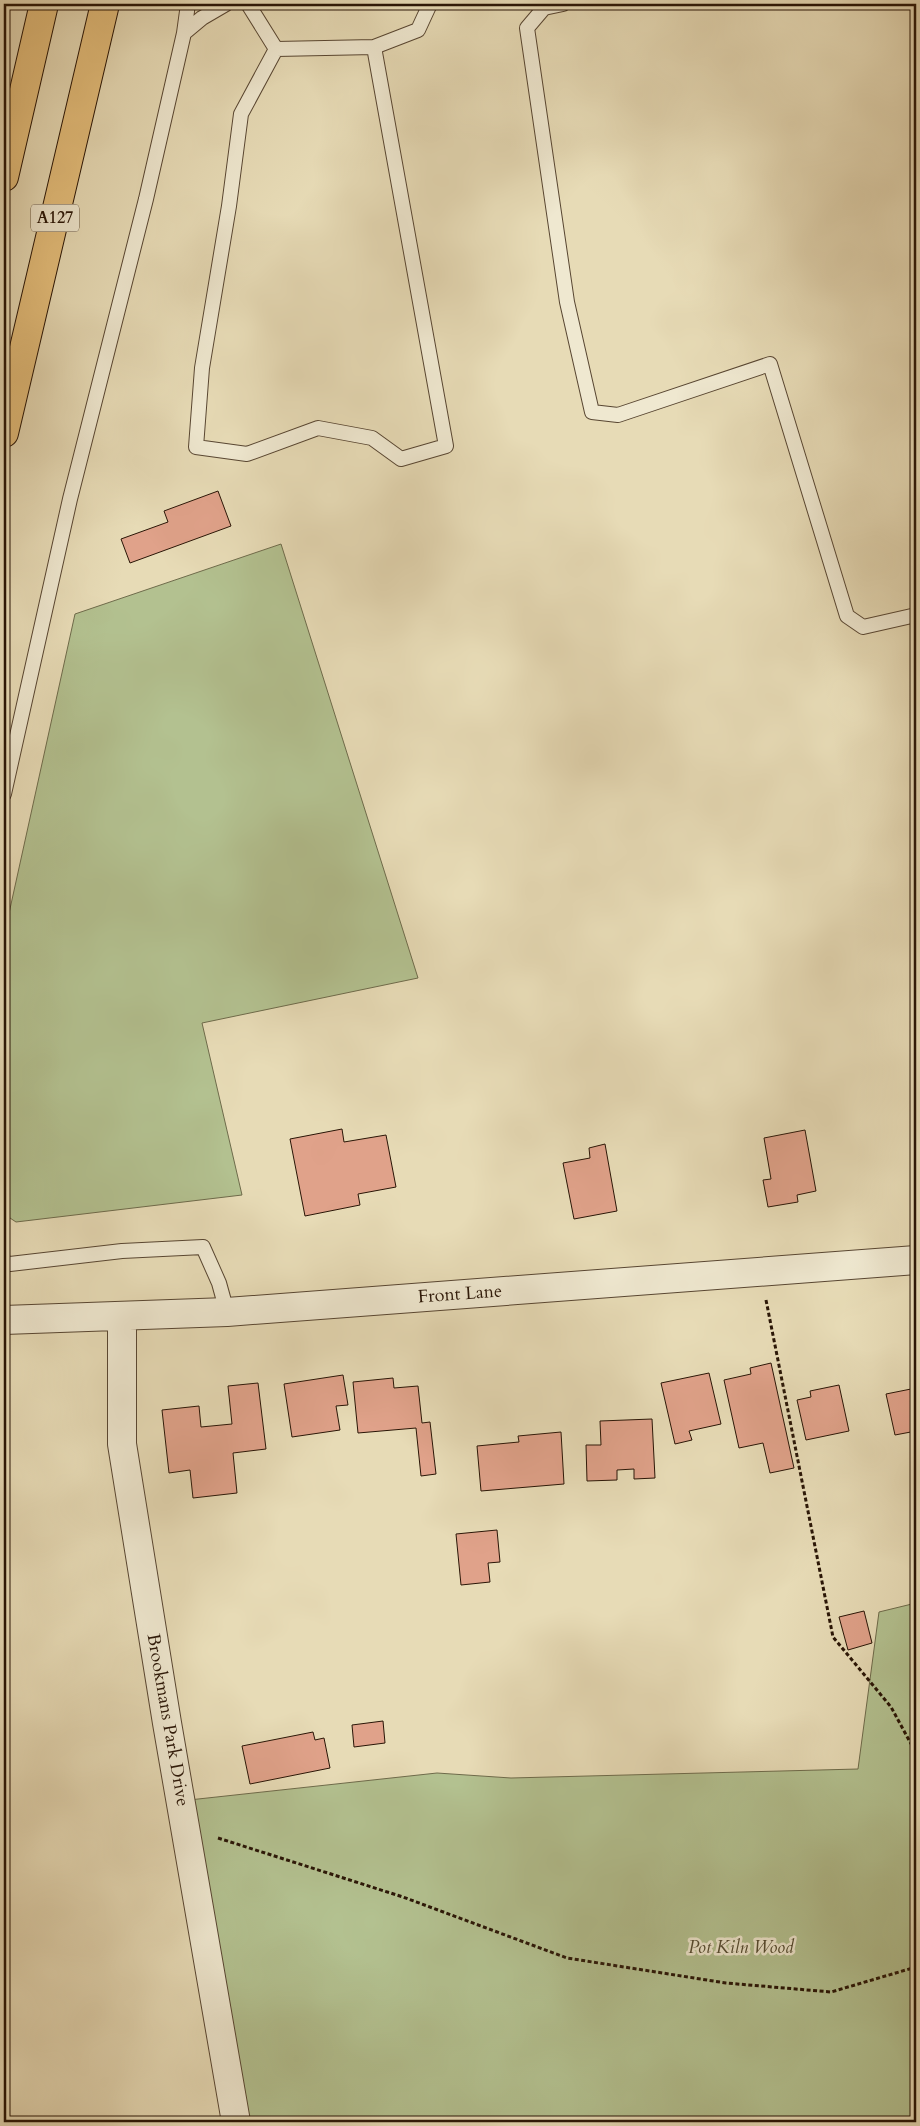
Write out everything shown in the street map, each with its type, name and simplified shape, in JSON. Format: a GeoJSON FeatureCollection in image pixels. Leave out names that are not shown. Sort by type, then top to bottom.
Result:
{"type":"FeatureCollection","features":[{"type":"Feature","properties":{"kind":"highway"},"geometry":{"type":"LineString","coordinates":[[4,177],[44,4]]}},
{"type":"Feature","properties":{"kind":"highway","name":"A127"},"geometry":{"type":"LineString","coordinates":[[4,433],[105,4]]}},
{"type":"Feature","properties":{"kind":"street","name":"Front Lane"},"geometry":{"type":"LineString","coordinates":[[4,1320],[227,1312],[916,1260]]}},
{"type":"Feature","properties":{"kind":"street","name":"Brookmans Park Drive"},"geometry":{"type":"LineString","coordinates":[[122,1316],[122,1444],[236,2122]]}},
{"type":"Feature","properties":{"kind":"lane"},"geometry":{"type":"LineString","coordinates":[[4,794],[70,499],[146,199],[184,33],[188,4]]}},
{"type":"Feature","properties":{"kind":"lane"},"geometry":{"type":"LineString","coordinates":[[184,33],[202,18],[226,4]]}},
{"type":"Feature","properties":{"kind":"lane"},"geometry":{"type":"LineString","coordinates":[[248,4],[276,49]]}},
{"type":"Feature","properties":{"kind":"lane"},"geometry":{"type":"LineString","coordinates":[[276,49],[374,47],[418,30],[430,4]]}},
{"type":"Feature","properties":{"kind":"lane"},"geometry":{"type":"LineString","coordinates":[[563,4],[544,8],[527,28],[568,302],[592,412],[618,415],[770,364],[848,616],[863,628],[916,615]]}},
{"type":"Feature","properties":{"kind":"lane"},"geometry":{"type":"LineString","coordinates":[[276,49],[241,114],[229,206],[202,368],[196,447],[246,454],[318,428],[372,438],[401,459],[446,446],[374,47]]}},
{"type":"Feature","properties":{"kind":"lane"},"geometry":{"type":"LineString","coordinates":[[4,1262],[10,1264],[122,1251],[203,1247],[219,1283],[227,1312]]}},
{"type":"Feature","properties":{"kind":"path"},"geometry":{"type":"LineString","coordinates":[[760,1272],[834,1637],[891,1707],[916,1753]]}},
{"type":"Feature","properties":{"kind":"path"},"geometry":{"type":"LineString","coordinates":[[186,1827],[403,1897],[567,1958],[726,1983],[831,1992],[916,1968]]}},
{"type":"Feature","properties":{"kind":"green space"},"geometry":{"type":"Polygon","coordinates":[[[281,544],[418,978],[202,1023],[242,1195],[16,1222],[4,1214],[4,936],[75,614],[281,544]]]}},
{"type":"Feature","properties":{"kind":"green space","name":"Pot Kiln Wood"},"geometry":{"type":"Polygon","coordinates":[[[916,1603],[916,2122],[238,2122],[189,1800],[437,1773],[511,1778],[858,1769],[879,1612],[916,1603]]]}},
{"type":"Feature","properties":{"kind":"building"},"geometry":{"type":"Polygon","coordinates":[[[218,491],[231,526],[130,563],[121,539],[168,522],[164,511],[218,491]]]}},
{"type":"Feature","properties":{"kind":"building"},"geometry":{"type":"Polygon","coordinates":[[[342,1129],[344,1142],[386,1135],[396,1187],[358,1194],[360,1205],[305,1216],[290,1139],[342,1129]]]}},
{"type":"Feature","properties":{"kind":"building"},"geometry":{"type":"Polygon","coordinates":[[[805,1130],[816,1191],[797,1195],[798,1202],[768,1207],[763,1180],[771,1179],[764,1138],[805,1130]]]}},
{"type":"Feature","properties":{"kind":"building"},"geometry":{"type":"Polygon","coordinates":[[[605,1144],[617,1211],[574,1219],[563,1163],[590,1158],[589,1148],[605,1144]]]}},
{"type":"Feature","properties":{"kind":"building"},"geometry":{"type":"Polygon","coordinates":[[[771,1363],[794,1468],[770,1473],[763,1443],[739,1448],[724,1380],[751,1374],[750,1368],[771,1363]]]}},
{"type":"Feature","properties":{"kind":"building"},"geometry":{"type":"Polygon","coordinates":[[[709,1373],[721,1424],[689,1431],[692,1440],[675,1444],[661,1383],[709,1373]]]}},
{"type":"Feature","properties":{"kind":"building"},"geometry":{"type":"Polygon","coordinates":[[[343,1375],[348,1405],[336,1406],[340,1430],[292,1437],[284,1384],[343,1375]]]}},
{"type":"Feature","properties":{"kind":"building"},"geometry":{"type":"Polygon","coordinates":[[[393,1378],[394,1388],[418,1386],[422,1423],[430,1422],[436,1474],[421,1476],[416,1428],[358,1433],[353,1382],[393,1378]]]}},
{"type":"Feature","properties":{"kind":"building"},"geometry":{"type":"Polygon","coordinates":[[[258,1383],[266,1449],[233,1453],[237,1493],[193,1498],[190,1470],[169,1473],[162,1410],[199,1406],[201,1427],[232,1424],[228,1386],[258,1383]]]}},
{"type":"Feature","properties":{"kind":"building"},"geometry":{"type":"Polygon","coordinates":[[[839,1385],[849,1431],[806,1440],[797,1400],[811,1397],[810,1391],[839,1385]]]}},
{"type":"Feature","properties":{"kind":"building"},"geometry":{"type":"Polygon","coordinates":[[[916,1388],[916,1431],[895,1435],[886,1394],[916,1388]]]}},
{"type":"Feature","properties":{"kind":"building"},"geometry":{"type":"Polygon","coordinates":[[[652,1419],[655,1478],[634,1479],[634,1469],[617,1470],[617,1480],[587,1481],[586,1445],[601,1445],[600,1421],[652,1419]]]}},
{"type":"Feature","properties":{"kind":"building"},"geometry":{"type":"Polygon","coordinates":[[[561,1432],[564,1484],[481,1491],[477,1446],[519,1442],[518,1436],[561,1432]]]}},
{"type":"Feature","properties":{"kind":"building"},"geometry":{"type":"Polygon","coordinates":[[[497,1530],[500,1562],[488,1563],[490,1582],[461,1585],[456,1534],[497,1530]]]}},
{"type":"Feature","properties":{"kind":"building"},"geometry":{"type":"Polygon","coordinates":[[[864,1611],[872,1643],[848,1650],[839,1617],[864,1611]]]}},
{"type":"Feature","properties":{"kind":"building"},"geometry":{"type":"Polygon","coordinates":[[[383,1721],[385,1743],[354,1747],[352,1725],[383,1721]]]}},
{"type":"Feature","properties":{"kind":"building"},"geometry":{"type":"Polygon","coordinates":[[[313,1732],[315,1740],[324,1738],[330,1768],[250,1784],[242,1746],[313,1732]]]}}]}
